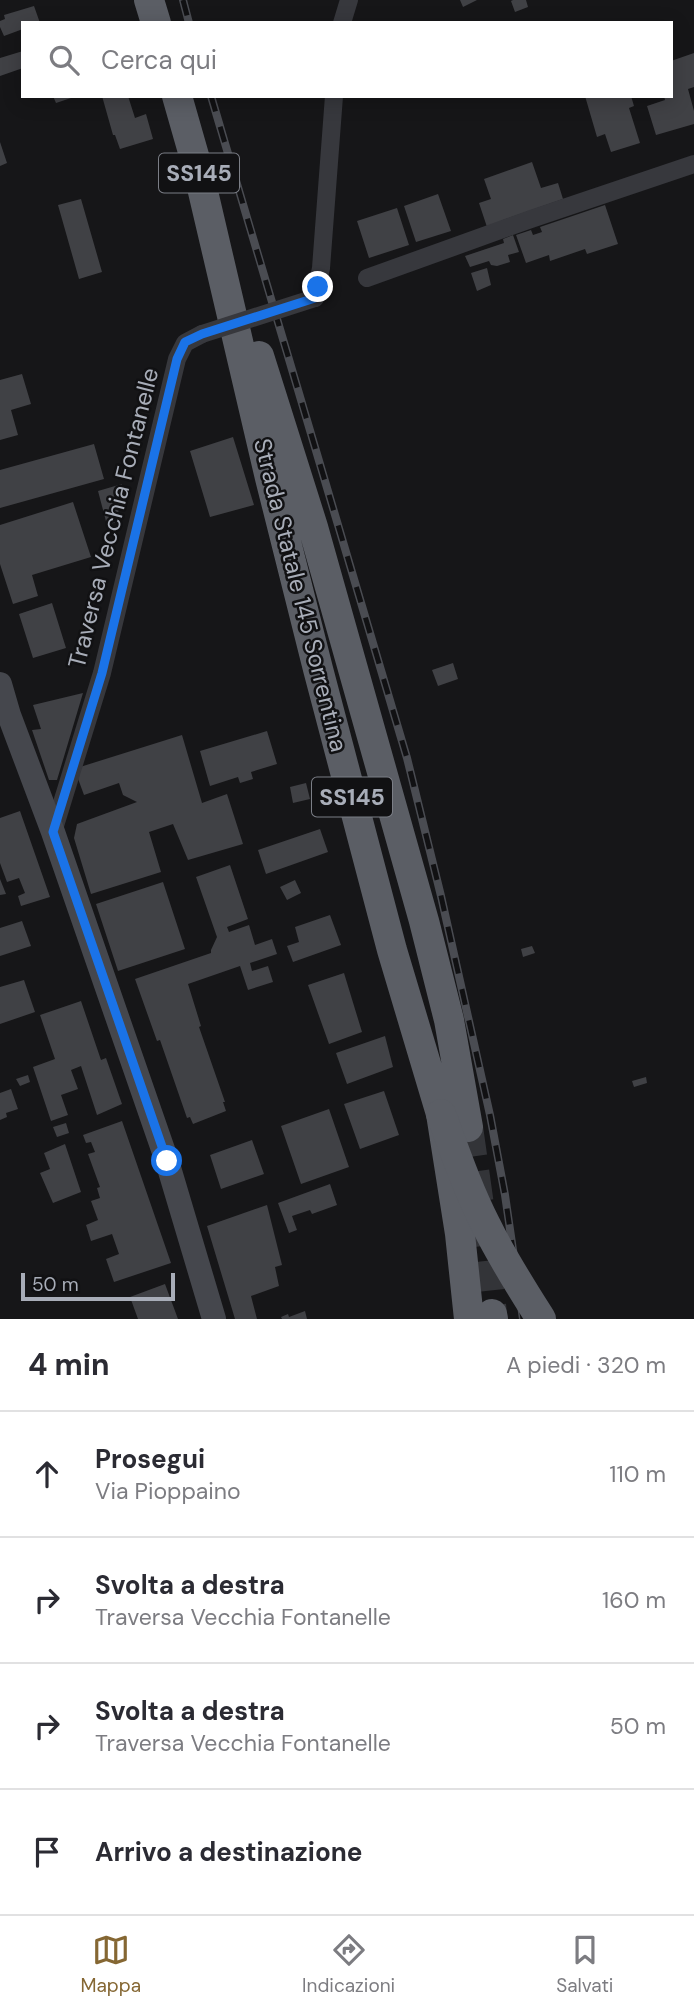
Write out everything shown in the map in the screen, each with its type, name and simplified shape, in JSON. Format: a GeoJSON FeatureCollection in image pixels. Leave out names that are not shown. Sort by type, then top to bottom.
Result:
{"type":"FeatureCollection","features":[{"type":"Feature","properties":{"kind":"highway"},"geometry":{"type":"LineString","coordinates":[[149,0],[155,21]]}},
{"type":"Feature","properties":{"kind":"highway","name":"Strada Statale 145 Sorrentina"},"geometry":{"type":"LineString","coordinates":[[178,98],[218,251],[270,478],[392,950],[441,1114],[464,1175],[486,1226],[541,1319]]}},
{"type":"Feature","properties":{"kind":"highway"},"geometry":{"type":"LineString","coordinates":[[218,251],[264,367],[345,639],[436,966],[468,1127]]}},
{"type":"Feature","properties":{"kind":"highway"},"geometry":{"type":"LineString","coordinates":[[441,1114],[460,1234],[485,1317]]}},
{"type":"Feature","properties":{"kind":"main road"},"geometry":{"type":"LineString","coordinates":[[0,684],[5,716],[53,832],[167,1161],[214,1319]]}},
{"type":"Feature","properties":{"kind":"street"},"geometry":{"type":"LineString","coordinates":[[343,21],[349,0]]}},
{"type":"Feature","properties":{"kind":"street","name":"Traversa Vecchia Fontanelle"},"geometry":{"type":"LineString","coordinates":[[53,832],[102,673],[177,359],[185,342],[202,334],[315,298],[321,268],[334,98]]}},
{"type":"Feature","properties":{"kind":"street"},"geometry":{"type":"LineString","coordinates":[[367,278],[694,164]]}},
{"type":"Feature","properties":{"kind":"building"},"geometry":{"type":"Polygon","coordinates":[[[460,0],[477,0],[463,7],[460,0]]]}},
{"type":"Feature","properties":{"kind":"building"},"geometry":{"type":"Polygon","coordinates":[[[526,0],[528,7],[515,12],[511,1],[526,0]]]}},
{"type":"Feature","properties":{"kind":"building"},"geometry":{"type":"Polygon","coordinates":[[[34,6],[39,21],[21,21],[21,30],[4,36],[0,21],[5,19],[4,15],[34,6]]]}},
{"type":"Feature","properties":{"kind":"building"},"geometry":{"type":"Polygon","coordinates":[[[21,52],[21,69],[0,76],[0,58],[21,52]]]}},
{"type":"Feature","properties":{"kind":"building"},"geometry":{"type":"Polygon","coordinates":[[[694,53],[694,87],[688,89],[694,111],[694,124],[656,135],[647,106],[664,98],[673,98],[673,60],[694,53]]]}},
{"type":"Feature","properties":{"kind":"building"},"geometry":{"type":"Polygon","coordinates":[[[54,98],[71,98],[56,103],[54,98]]]}},
{"type":"Feature","properties":{"kind":"building"},"geometry":{"type":"Polygon","coordinates":[[[103,98],[129,98],[135,118],[146,114],[153,139],[120,149],[103,98]]]}},
{"type":"Feature","properties":{"kind":"building"},"geometry":{"type":"Polygon","coordinates":[[[586,98],[632,98],[634,106],[629,108],[640,143],[611,152],[605,134],[597,137],[586,98]]]}},
{"type":"Feature","properties":{"kind":"building"},"geometry":{"type":"Polygon","coordinates":[[[0,142],[7,163],[0,166],[0,142]]]}},
{"type":"Feature","properties":{"kind":"building"},"geometry":{"type":"Polygon","coordinates":[[[532,162],[541,188],[558,183],[563,199],[503,220],[488,230],[479,203],[491,199],[484,179],[532,162]]]}},
{"type":"Feature","properties":{"kind":"building"},"geometry":{"type":"Polygon","coordinates":[[[438,194],[451,231],[416,242],[404,206],[438,194]]]}},
{"type":"Feature","properties":{"kind":"building"},"geometry":{"type":"Polygon","coordinates":[[[81,199],[102,272],[79,279],[58,205],[81,199]]]}},
{"type":"Feature","properties":{"kind":"building"},"geometry":{"type":"Polygon","coordinates":[[[605,205],[618,244],[587,254],[585,249],[550,261],[549,255],[526,263],[516,235],[531,230],[533,235],[542,232],[540,227],[605,205]]]}},
{"type":"Feature","properties":{"kind":"building"},"geometry":{"type":"Polygon","coordinates":[[[397,208],[409,245],[369,258],[357,221],[397,208]]]}},
{"type":"Feature","properties":{"kind":"building"},"geometry":{"type":"Polygon","coordinates":[[[513,235],[519,252],[508,255],[510,262],[497,266],[491,265],[489,261],[470,267],[465,256],[504,243],[503,239],[513,235]]]}},
{"type":"Feature","properties":{"kind":"building"},"geometry":{"type":"Polygon","coordinates":[[[487,268],[491,285],[477,291],[471,273],[487,268]]]}},
{"type":"Feature","properties":{"kind":"building"},"geometry":{"type":"Polygon","coordinates":[[[22,374],[31,404],[11,410],[18,435],[0,440],[0,380],[22,374]]]}},
{"type":"Feature","properties":{"kind":"building"},"geometry":{"type":"Polygon","coordinates":[[[233,437],[254,505],[210,517],[190,451],[233,437]]]}},
{"type":"Feature","properties":{"kind":"building"},"geometry":{"type":"Polygon","coordinates":[[[94,444],[104,479],[0,508],[0,470],[94,444]]]}},
{"type":"Feature","properties":{"kind":"building"},"geometry":{"type":"Polygon","coordinates":[[[122,484],[117,522],[107,525],[98,491],[122,484]]]}},
{"type":"Feature","properties":{"kind":"building"},"geometry":{"type":"Polygon","coordinates":[[[73,502],[91,557],[32,575],[38,596],[13,604],[0,564],[0,525],[73,502]]]}},
{"type":"Feature","properties":{"kind":"building"},"geometry":{"type":"Polygon","coordinates":[[[52,603],[66,648],[33,658],[19,614],[52,603]]]}},
{"type":"Feature","properties":{"kind":"building"},"geometry":{"type":"Polygon","coordinates":[[[453,663],[458,679],[438,686],[432,670],[453,663]]]}},
{"type":"Feature","properties":{"kind":"building"},"geometry":{"type":"Polygon","coordinates":[[[83,693],[57,780],[49,780],[32,730],[41,729],[33,705],[83,693]]]}},
{"type":"Feature","properties":{"kind":"building"},"geometry":{"type":"Polygon","coordinates":[[[267,731],[277,764],[251,772],[253,779],[240,783],[238,777],[210,786],[200,751],[267,731]]]}},
{"type":"Feature","properties":{"kind":"building"},"geometry":{"type":"Polygon","coordinates":[[[182,735],[202,803],[227,794],[243,844],[188,860],[173,824],[149,832],[161,872],[91,894],[74,838],[77,824],[137,802],[123,795],[119,783],[84,795],[77,776],[80,767],[182,735]]]}},
{"type":"Feature","properties":{"kind":"building"},"geometry":{"type":"Polygon","coordinates":[[[306,783],[310,799],[293,803],[290,787],[306,783]]]}},
{"type":"Feature","properties":{"kind":"building"},"geometry":{"type":"Polygon","coordinates":[[[20,811],[50,897],[21,906],[18,896],[25,893],[19,878],[7,882],[0,863],[0,818],[20,811]]]}},
{"type":"Feature","properties":{"kind":"building"},"geometry":{"type":"Polygon","coordinates":[[[320,829],[328,852],[266,874],[258,850],[320,829]]]}},
{"type":"Feature","properties":{"kind":"building"},"geometry":{"type":"Polygon","coordinates":[[[230,865],[248,919],[227,927],[229,932],[249,925],[255,945],[272,939],[277,954],[250,963],[252,971],[268,966],[273,982],[248,990],[240,966],[188,984],[226,1111],[193,1124],[190,1117],[187,1118],[135,979],[211,953],[217,937],[196,877],[230,865]]]}},
{"type":"Feature","properties":{"kind":"building"},"geometry":{"type":"Polygon","coordinates":[[[0,879],[6,894],[0,895],[0,879]]]}},
{"type":"Feature","properties":{"kind":"building"},"geometry":{"type":"Polygon","coordinates":[[[295,880],[301,893],[287,900],[280,887],[295,880]]]}},
{"type":"Feature","properties":{"kind":"building"},"geometry":{"type":"Polygon","coordinates":[[[163,882],[185,949],[118,971],[96,904],[163,882]]]}},
{"type":"Feature","properties":{"kind":"building"},"geometry":{"type":"Polygon","coordinates":[[[330,915],[341,945],[293,962],[287,946],[299,942],[295,927],[330,915]]]}},
{"type":"Feature","properties":{"kind":"building"},"geometry":{"type":"Polygon","coordinates":[[[22,921],[31,946],[0,956],[0,928],[22,921]]]}},
{"type":"Feature","properties":{"kind":"building"},"geometry":{"type":"Polygon","coordinates":[[[532,946],[535,953],[523,957],[521,949],[532,946]]]}},
{"type":"Feature","properties":{"kind":"building"},"geometry":{"type":"Polygon","coordinates":[[[344,973],[362,1032],[329,1044],[308,985],[344,973]]]}},
{"type":"Feature","properties":{"kind":"building"},"geometry":{"type":"Polygon","coordinates":[[[24,980],[35,1012],[0,1024],[0,987],[24,980]]]}},
{"type":"Feature","properties":{"kind":"building"},"geometry":{"type":"Polygon","coordinates":[[[81,1001],[101,1060],[106,1058],[122,1104],[97,1115],[81,1066],[71,1070],[78,1089],[61,1095],[68,1115],[51,1121],[33,1067],[55,1059],[40,1015],[81,1001]]]}},
{"type":"Feature","properties":{"kind":"building"},"geometry":{"type":"Polygon","coordinates":[[[385,1036],[393,1067],[347,1084],[336,1053],[385,1036]]]}},
{"type":"Feature","properties":{"kind":"building"},"geometry":{"type":"Polygon","coordinates":[[[28,1075],[30,1082],[20,1086],[16,1079],[28,1075]]]}},
{"type":"Feature","properties":{"kind":"building"},"geometry":{"type":"Polygon","coordinates":[[[646,1077],[647,1083],[634,1087],[632,1081],[646,1077]]]}},
{"type":"Feature","properties":{"kind":"building"},"geometry":{"type":"Polygon","coordinates":[[[11,1089],[18,1109],[6,1113],[7,1117],[0,1120],[0,1093],[11,1089]]]}},
{"type":"Feature","properties":{"kind":"building"},"geometry":{"type":"Polygon","coordinates":[[[384,1091],[399,1135],[360,1149],[344,1104],[384,1091]]]}},
{"type":"Feature","properties":{"kind":"building"},"geometry":{"type":"Polygon","coordinates":[[[329,1109],[349,1167],[301,1184],[281,1126],[329,1109]]]}},
{"type":"Feature","properties":{"kind":"building"},"geometry":{"type":"Polygon","coordinates":[[[122,1121],[171,1263],[114,1282],[106,1259],[119,1254],[112,1234],[91,1241],[86,1225],[98,1220],[91,1201],[100,1198],[97,1188],[100,1187],[88,1154],[95,1152],[91,1142],[86,1143],[83,1135],[122,1121]]]}},
{"type":"Feature","properties":{"kind":"building"},"geometry":{"type":"Polygon","coordinates":[[[66,1123],[69,1133],[57,1137],[53,1127],[66,1123]]]}},
{"type":"Feature","properties":{"kind":"building"},"geometry":{"type":"Polygon","coordinates":[[[252,1140],[264,1174],[221,1189],[210,1155],[252,1140]]]}},
{"type":"Feature","properties":{"kind":"building"},"geometry":{"type":"Polygon","coordinates":[[[65,1144],[81,1192],[53,1203],[40,1173],[50,1169],[44,1153],[65,1144]]]}},
{"type":"Feature","properties":{"kind":"building"},"geometry":{"type":"Polygon","coordinates":[[[330,1184],[337,1205],[312,1214],[310,1210],[292,1216],[297,1230],[289,1233],[278,1203],[330,1184]]]}},
{"type":"Feature","properties":{"kind":"building"},"geometry":{"type":"Polygon","coordinates":[[[267,1205],[282,1265],[275,1267],[279,1286],[251,1296],[257,1319],[235,1319],[207,1226],[267,1205]]]}},
{"type":"Feature","properties":{"kind":"building"},"geometry":{"type":"Polygon","coordinates":[[[165,1284],[178,1319],[138,1319],[130,1297],[165,1284]]]}},
{"type":"Feature","properties":{"kind":"building"},"geometry":{"type":"Polygon","coordinates":[[[305,1311],[307,1319],[281,1317],[288,1314],[289,1317],[305,1311]]]}},
{"type":"Feature","properties":{"kind":"tunnel"},"geometry":{"type":"LineString","coordinates":[[468,1127],[492,1314]]}},
{"type":"Feature","properties":{"kind":"railway"},"geometry":{"type":"LineString","coordinates":[[183,0],[188,21]]}},
{"type":"Feature","properties":{"kind":"railway"},"geometry":{"type":"LineString","coordinates":[[212,98],[407,758],[490,1115],[523,1319]]}},
{"type":"Feature","properties":{"kind":"route"},"geometry":{"type":"LineString","coordinates":[[167,1161],[53,832],[102,673],[177,359],[185,342],[202,334],[315,298],[318,287]]}}]}
